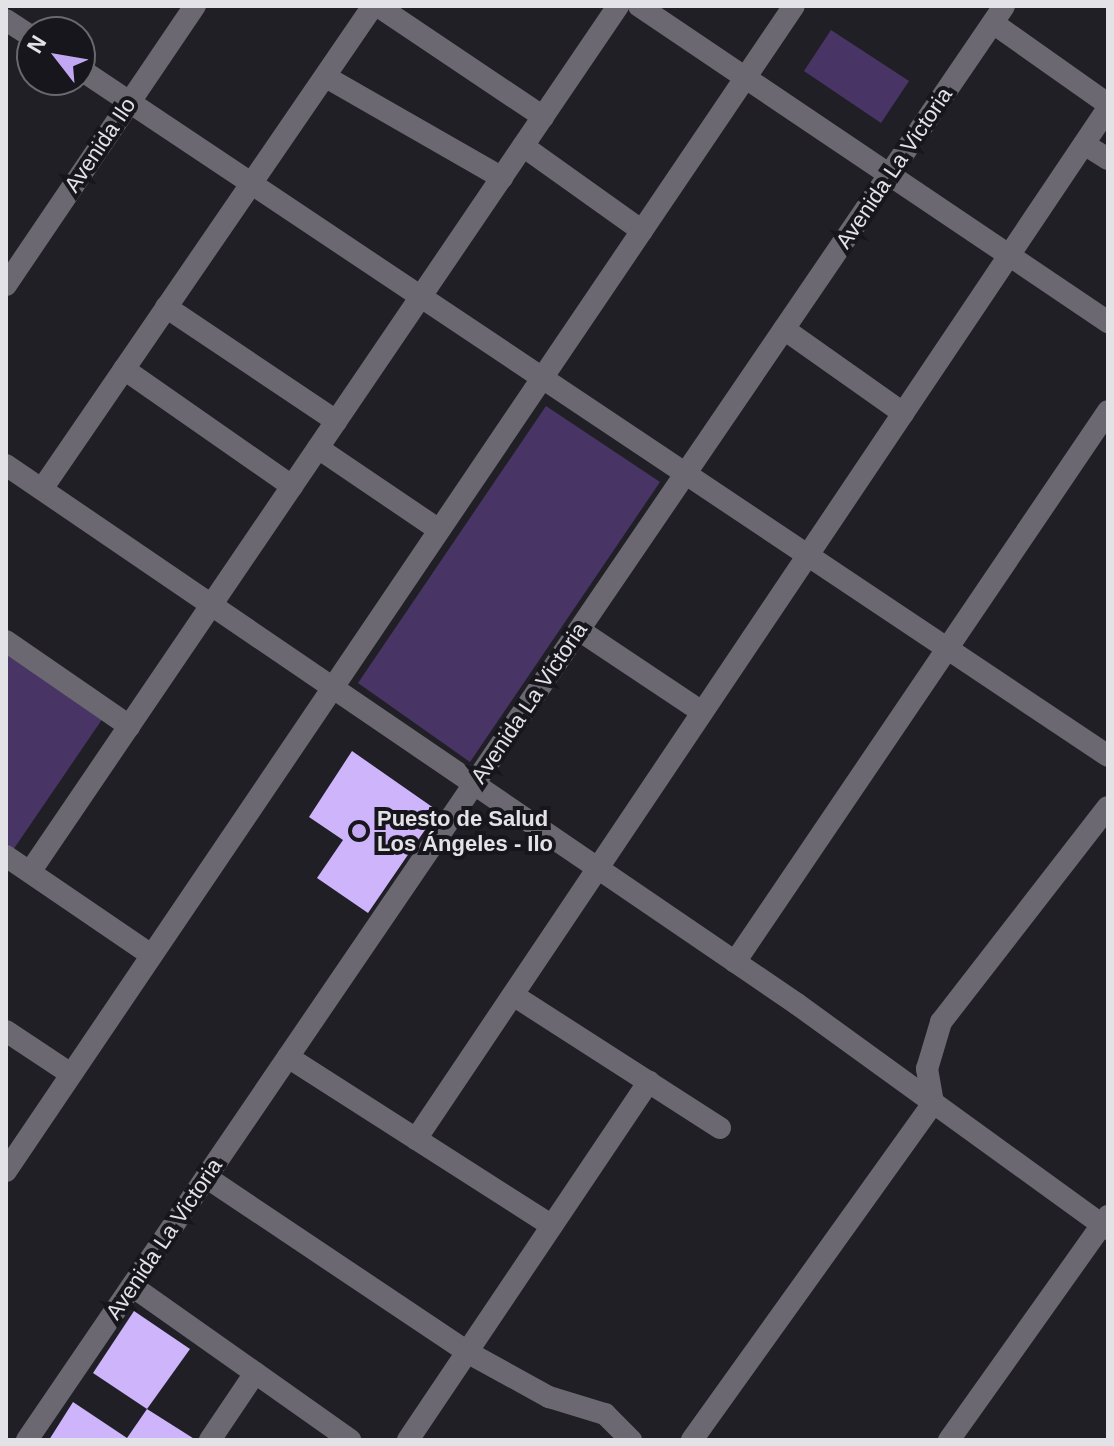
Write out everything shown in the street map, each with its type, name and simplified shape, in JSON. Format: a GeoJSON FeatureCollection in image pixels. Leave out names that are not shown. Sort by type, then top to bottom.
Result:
{"type":"FeatureCollection","features":[{"type":"Feature","properties":{"kind":"street","name":"Avenida Ilo"},"geometry":{"type":"LineString","coordinates":[[6,285],[195,6]]}},
{"type":"Feature","properties":{"kind":"street"},"geometry":{"type":"LineString","coordinates":[[42,489],[376,6],[543,117]]}},
{"type":"Feature","properties":{"kind":"street"},"geometry":{"type":"LineString","coordinates":[[30,872],[618,6]]}},
{"type":"Feature","properties":{"kind":"street"},"geometry":{"type":"LineString","coordinates":[[639,6],[1108,322]]}},
{"type":"Feature","properties":{"kind":"street"},"geometry":{"type":"LineString","coordinates":[[6,1171],[794,6]]}},
{"type":"Feature","properties":{"kind":"street"},"geometry":{"type":"LineString","coordinates":[[416,1139],[1108,106],[998,15]]}},
{"type":"Feature","properties":{"kind":"street","name":"Avenida La Victoria"},"geometry":{"type":"LineString","coordinates":[[27,1440],[998,15]]}},
{"type":"Feature","properties":{"kind":"street"},"geometry":{"type":"LineString","coordinates":[[326,77],[502,178]]}},
{"type":"Feature","properties":{"kind":"street"},"geometry":{"type":"LineString","coordinates":[[96,80],[1108,756]]}},
{"type":"Feature","properties":{"kind":"street"},"geometry":{"type":"LineString","coordinates":[[1084,144],[1108,159]]}},
{"type":"Feature","properties":{"kind":"street"},"geometry":{"type":"LineString","coordinates":[[523,146],[642,231]]}},
{"type":"Feature","properties":{"kind":"street"},"geometry":{"type":"LineString","coordinates":[[166,307],[336,421]]}},
{"type":"Feature","properties":{"kind":"street"},"geometry":{"type":"LineString","coordinates":[[784,329],[903,413]]}},
{"type":"Feature","properties":{"kind":"street"},"geometry":{"type":"LineString","coordinates":[[124,369],[292,486]]}},
{"type":"Feature","properties":{"kind":"street"},"geometry":{"type":"LineString","coordinates":[[735,962],[1108,411]]}},
{"type":"Feature","properties":{"kind":"street"},"geometry":{"type":"LineString","coordinates":[[318,448],[439,530]]}},
{"type":"Feature","properties":{"kind":"street"},"geometry":{"type":"LineString","coordinates":[[6,465],[735,962],[1106,1223],[949,1440]]}},
{"type":"Feature","properties":{"kind":"street"},"geometry":{"type":"LineString","coordinates":[[579,630],[702,712]]}},
{"type":"Feature","properties":{"kind":"street"},"geometry":{"type":"LineString","coordinates":[[6,641],[129,726]]}},
{"type":"Feature","properties":{"kind":"street"},"geometry":{"type":"LineString","coordinates":[[692,1440],[933,1103],[927,1069],[941,1022],[1108,807]]}},
{"type":"Feature","properties":{"kind":"street"},"geometry":{"type":"LineString","coordinates":[[6,856],[151,955]]}},
{"type":"Feature","properties":{"kind":"street"},"geometry":{"type":"LineString","coordinates":[[513,995],[720,1128]]}},
{"type":"Feature","properties":{"kind":"street"},"geometry":{"type":"LineString","coordinates":[[6,1031],[71,1074]]}},
{"type":"Feature","properties":{"kind":"street"},"geometry":{"type":"LineString","coordinates":[[288,1057],[552,1226]]}},
{"type":"Feature","properties":{"kind":"street"},"geometry":{"type":"LineString","coordinates":[[408,1440],[649,1082]]}},
{"type":"Feature","properties":{"kind":"street"},"geometry":{"type":"LineString","coordinates":[[206,1177],[467,1352],[549,1397],[605,1414],[631,1440]]}},
{"type":"Feature","properties":{"kind":"street"},"geometry":{"type":"LineString","coordinates":[[132,1286],[350,1440]]}},
{"type":"Feature","properties":{"kind":"street"},"geometry":{"type":"LineString","coordinates":[[210,1440],[255,1373]]}},
{"type":"Feature","properties":{"kind":"shaded area"},"geometry":{"type":"Polygon","coordinates":[[[831,30],[909,81],[881,123],[804,71],[831,30]]]}},
{"type":"Feature","properties":{"kind":"shaded area"},"geometry":{"type":"Polygon","coordinates":[[[546,406],[660,482],[470,762],[358,683],[546,406]]]}},
{"type":"Feature","properties":{"kind":"shaded area"},"geometry":{"type":"Polygon","coordinates":[[[6,651],[103,718],[13,850],[6,846],[6,651]]]}},
{"type":"Feature","properties":{"kind":"building"},"geometry":{"type":"Polygon","coordinates":[[[352,751],[438,811],[368,913],[317,878],[343,840],[309,817],[352,751]]]}},
{"type":"Feature","properties":{"kind":"building"},"geometry":{"type":"Polygon","coordinates":[[[134,1311],[190,1349],[147,1409],[93,1373],[134,1311]]]}},
{"type":"Feature","properties":{"kind":"building"},"geometry":{"type":"Polygon","coordinates":[[[73,1402],[127,1438],[147,1409],[196,1440],[49,1440],[73,1402]]]}},
{"type":"Feature","properties":{"kind":"place","name":"Puesto de Salud Los Ángeles - Ilo"},"geometry":{"type":"Point","coordinates":[359,831]}}]}
